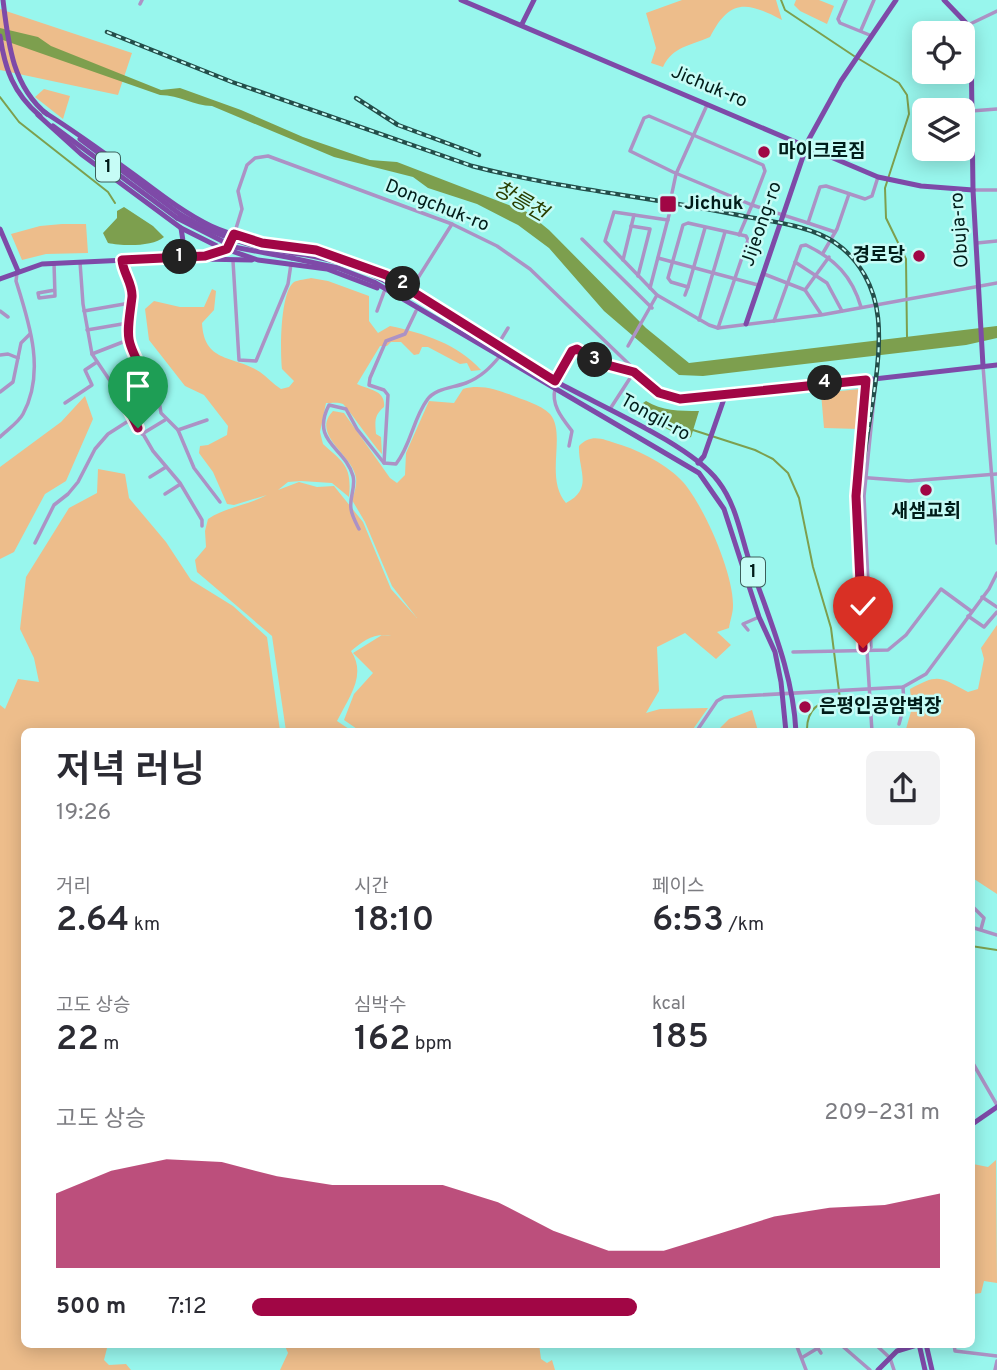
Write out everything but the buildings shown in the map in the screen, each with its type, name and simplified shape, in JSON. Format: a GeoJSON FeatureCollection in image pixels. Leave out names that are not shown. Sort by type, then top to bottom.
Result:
{"type":"FeatureCollection","features":[{"type":"Feature","properties":{"kind":"main road","name":"Tongil-ro"},"geometry":{"type":"LineString","coordinates":[[3,0],[13,63],[27,94],[41,114]]}},
{"type":"Feature","properties":{"kind":"main road","name":"Jichuk-ro"},"geometry":{"type":"LineString","coordinates":[[461,0],[880,178],[973,190]]}},
{"type":"Feature","properties":{"kind":"main road"},"geometry":{"type":"LineString","coordinates":[[522,24],[534,0]]}},
{"type":"Feature","properties":{"kind":"main road"},"geometry":{"type":"LineString","coordinates":[[872,36],[896,0]]}},
{"type":"Feature","properties":{"kind":"main road"},"geometry":{"type":"LineString","coordinates":[[944,0],[964,21]]}},
{"type":"Feature","properties":{"kind":"main road","name":"Tongil-ro"},"geometry":{"type":"LineString","coordinates":[[0,36],[4,62],[16,90],[41,114],[179,217],[234,247],[352,272],[500,356],[609,411],[699,461],[717,479],[732,502],[751,567],[783,651],[793,691],[796,728]]}},
{"type":"Feature","properties":{"kind":"main road","name":"Jijeong-ro"},"geometry":{"type":"LineString","coordinates":[[746,324],[805,146],[853,62],[872,36]]}},
{"type":"Feature","properties":{"kind":"main road"},"geometry":{"type":"LineString","coordinates":[[41,114],[81,154],[181,228],[258,260],[338,272],[384,292],[463,334]]}},
{"type":"Feature","properties":{"kind":"main road"},"geometry":{"type":"LineString","coordinates":[[41,114],[90,142],[184,211],[234,234],[271,244],[338,256],[386,275],[468,328]]}},
{"type":"Feature","properties":{"kind":"main road","name":"Obuja-ro"},"geometry":{"type":"LineString","coordinates":[[972,161],[983,366]]}},
{"type":"Feature","properties":{"kind":"main road","name":"Tongil-ro"},"geometry":{"type":"LineString","coordinates":[[179,217],[244,245],[321,257],[379,277],[468,328],[694,469],[714,492],[724,509],[759,617],[775,652],[786,728]]}},
{"type":"Feature","properties":{"kind":"main road"},"geometry":{"type":"LineString","coordinates":[[169,257],[183,241],[181,228]]}},
{"type":"Feature","properties":{"kind":"main road"},"geometry":{"type":"LineString","coordinates":[[0,229],[18,271]]}},
{"type":"Feature","properties":{"kind":"main road"},"geometry":{"type":"LineString","coordinates":[[227,249],[234,234]]}},
{"type":"Feature","properties":{"kind":"main road"},"geometry":{"type":"LineString","coordinates":[[271,244],[265,252],[271,262]]}},
{"type":"Feature","properties":{"kind":"main road"},"geometry":{"type":"LineString","coordinates":[[190,257],[227,249]]}},
{"type":"Feature","properties":{"kind":"main road"},"geometry":{"type":"LineString","coordinates":[[0,279],[18,271],[54,263],[169,257],[258,260]]}},
{"type":"Feature","properties":{"kind":"main road"},"geometry":{"type":"LineString","coordinates":[[694,469],[708,443],[724,396],[997,365]]}},
{"type":"Feature","properties":{"kind":"main road"},"geometry":{"type":"LineString","coordinates":[[975,1122],[997,1106]]}},
{"type":"Feature","properties":{"kind":"main road"},"geometry":{"type":"LineString","coordinates":[[878,1370],[897,1351],[906,1348]]}},
{"type":"Feature","properties":{"kind":"main road"},"geometry":{"type":"LineString","coordinates":[[920,1348],[925,1370]]}},
{"type":"Feature","properties":{"kind":"main road"},"geometry":{"type":"LineString","coordinates":[[927,1348],[932,1370]]}},
{"type":"Feature","properties":{"kind":"street"},"geometry":{"type":"LineString","coordinates":[[846,0],[838,19],[840,23],[872,36]]}},
{"type":"Feature","properties":{"kind":"street"},"geometry":{"type":"LineString","coordinates":[[861,30],[874,0]]}},
{"type":"Feature","properties":{"kind":"street"},"geometry":{"type":"LineString","coordinates":[[975,22],[997,11]]}},
{"type":"Feature","properties":{"kind":"street"},"geometry":{"type":"LineString","coordinates":[[672,193],[676,174],[708,103]]}},
{"type":"Feature","properties":{"kind":"street"},"geometry":{"type":"LineString","coordinates":[[975,111],[997,109]]}},
{"type":"Feature","properties":{"kind":"street"},"geometry":{"type":"LineString","coordinates":[[739,235],[751,205],[765,171],[763,165],[649,116],[643,118],[631,145],[630,151],[633,153],[751,205],[835,232]]}},
{"type":"Feature","properties":{"kind":"street","name":"Dongchuk-ro"},"geometry":{"type":"LineString","coordinates":[[234,234],[242,209],[237,191],[247,165],[255,158],[268,156],[452,224],[497,246],[530,269],[651,387],[667,396],[680,399],[724,396]]}},
{"type":"Feature","properties":{"kind":"street"},"geometry":{"type":"LineString","coordinates":[[808,223],[820,187],[826,186],[865,199],[872,196],[880,178]]}},
{"type":"Feature","properties":{"kind":"street"},"geometry":{"type":"LineString","coordinates":[[973,190],[997,190]]}},
{"type":"Feature","properties":{"kind":"street"},"geometry":{"type":"LineString","coordinates":[[823,253],[835,232],[849,194]]}},
{"type":"Feature","properties":{"kind":"street"},"geometry":{"type":"LineString","coordinates":[[650,288],[669,218],[614,212],[605,241],[638,276],[650,288],[657,295],[718,328],[821,315],[997,283]]}},
{"type":"Feature","properties":{"kind":"street"},"geometry":{"type":"LineString","coordinates":[[623,260],[634,215]]}},
{"type":"Feature","properties":{"kind":"street"},"geometry":{"type":"LineString","coordinates":[[411,289],[452,224]]}},
{"type":"Feature","properties":{"kind":"street"},"geometry":{"type":"LineString","coordinates":[[688,287],[670,282],[668,278],[683,225],[746,236],[748,240],[718,328]]}},
{"type":"Feature","properties":{"kind":"street"},"geometry":{"type":"LineString","coordinates":[[631,226],[650,229],[638,276]]}},
{"type":"Feature","properties":{"kind":"street"},"geometry":{"type":"LineString","coordinates":[[685,295],[705,228]]}},
{"type":"Feature","properties":{"kind":"street"},"geometry":{"type":"LineString","coordinates":[[699,320],[725,232]]}},
{"type":"Feature","properties":{"kind":"street"},"geometry":{"type":"LineString","coordinates":[[582,239],[652,308]]}},
{"type":"Feature","properties":{"kind":"street"},"geometry":{"type":"LineString","coordinates":[[977,243],[997,241]]}},
{"type":"Feature","properties":{"kind":"street"},"geometry":{"type":"LineString","coordinates":[[774,321],[800,246],[806,245],[829,257],[853,284],[861,307]]}},
{"type":"Feature","properties":{"kind":"street"},"geometry":{"type":"LineString","coordinates":[[805,290],[829,257]]}},
{"type":"Feature","properties":{"kind":"street"},"geometry":{"type":"LineString","coordinates":[[658,258],[758,285]]}},
{"type":"Feature","properties":{"kind":"street"},"geometry":{"type":"LineString","coordinates":[[122,260],[131,286],[128,340],[144,374],[157,389],[161,413],[165,420],[178,430],[194,468],[220,502]]}},
{"type":"Feature","properties":{"kind":"street"},"geometry":{"type":"LineString","coordinates":[[233,261],[239,360],[256,361],[288,284],[291,264]]}},
{"type":"Feature","properties":{"kind":"street"},"geometry":{"type":"LineString","coordinates":[[80,262],[86,330],[92,354],[125,402],[142,434],[202,520],[202,526]]}},
{"type":"Feature","properties":{"kind":"street"},"geometry":{"type":"LineString","coordinates":[[795,262],[817,274],[837,297],[842,311]]}},
{"type":"Feature","properties":{"kind":"street"},"geometry":{"type":"LineString","coordinates":[[54,263],[55,290],[55,296],[39,298],[38,293],[55,290]]}},
{"type":"Feature","properties":{"kind":"street"},"geometry":{"type":"LineString","coordinates":[[0,437],[23,415],[29,397],[36,354],[16,281],[18,271]]}},
{"type":"Feature","properties":{"kind":"street"},"geometry":{"type":"LineString","coordinates":[[762,274],[805,290],[821,315]]}},
{"type":"Feature","properties":{"kind":"street"},"geometry":{"type":"LineString","coordinates":[[377,311],[384,292]]}},
{"type":"Feature","properties":{"kind":"street"},"geometry":{"type":"LineString","coordinates":[[629,344],[652,308],[657,295]]}},
{"type":"Feature","properties":{"kind":"street"},"geometry":{"type":"LineString","coordinates":[[84,312],[130,303]]}},
{"type":"Feature","properties":{"kind":"street"},"geometry":{"type":"LineString","coordinates":[[0,311],[8,317]]}},
{"type":"Feature","properties":{"kind":"street"},"geometry":{"type":"LineString","coordinates":[[384,463],[388,395],[384,390],[369,385],[370,378],[386,341],[405,334],[416,311]]}},
{"type":"Feature","properties":{"kind":"street"},"geometry":{"type":"LineString","coordinates":[[86,330],[128,323]]}},
{"type":"Feature","properties":{"kind":"street"},"geometry":{"type":"LineString","coordinates":[[497,346],[508,327]]}},
{"type":"Feature","properties":{"kind":"street"},"geometry":{"type":"LineString","coordinates":[[0,393],[13,382],[21,343],[30,334]]}},
{"type":"Feature","properties":{"kind":"street"},"geometry":{"type":"LineString","coordinates":[[92,354],[128,340]]}},
{"type":"Feature","properties":{"kind":"street"},"geometry":{"type":"LineString","coordinates":[[569,446],[572,431],[559,414],[553,397],[555,384],[577,349],[600,363],[634,372],[609,411]]}},
{"type":"Feature","properties":{"kind":"street"},"geometry":{"type":"LineString","coordinates":[[0,355],[8,354],[18,358]]}},
{"type":"Feature","properties":{"kind":"street"},"geometry":{"type":"LineString","coordinates":[[359,529],[351,510],[353,477],[339,451],[328,443],[324,432],[324,415],[329,405],[346,409],[357,429],[384,463],[396,464],[405,452],[427,399],[441,389],[467,383],[486,372],[500,356]]}},
{"type":"Feature","properties":{"kind":"street"},"geometry":{"type":"LineString","coordinates":[[65,403],[92,385],[85,370],[97,362]]}},
{"type":"Feature","properties":{"kind":"street"},"geometry":{"type":"LineString","coordinates":[[983,366],[995,474],[997,543]]}},
{"type":"Feature","properties":{"kind":"street"},"geometry":{"type":"LineString","coordinates":[[125,402],[144,374]]}},
{"type":"Feature","properties":{"kind":"street"},"geometry":{"type":"LineString","coordinates":[[867,651],[871,647],[864,535],[864,477],[876,379]]}},
{"type":"Feature","properties":{"kind":"street"},"geometry":{"type":"LineString","coordinates":[[866,380],[857,477],[858,572],[872,728]]}},
{"type":"Feature","properties":{"kind":"street"},"geometry":{"type":"LineString","coordinates":[[35,543],[54,505],[78,482],[94,449],[108,434],[133,418]]}},
{"type":"Feature","properties":{"kind":"street"},"geometry":{"type":"LineString","coordinates":[[142,434],[165,420]]}},
{"type":"Feature","properties":{"kind":"street"},"geometry":{"type":"LineString","coordinates":[[178,430],[207,420]]}},
{"type":"Feature","properties":{"kind":"street"},"geometry":{"type":"LineString","coordinates":[[860,440],[869,440]]}},
{"type":"Feature","properties":{"kind":"street"},"geometry":{"type":"LineString","coordinates":[[150,477],[166,467]]}},
{"type":"Feature","properties":{"kind":"street"},"geometry":{"type":"LineString","coordinates":[[857,477],[909,481],[995,474]]}},
{"type":"Feature","properties":{"kind":"street"},"geometry":{"type":"LineString","coordinates":[[165,494],[179,485]]}},
{"type":"Feature","properties":{"kind":"street"},"geometry":{"type":"LineString","coordinates":[[698,728],[724,697],[793,691],[903,687],[926,674],[997,573]]}},
{"type":"Feature","properties":{"kind":"street"},"geometry":{"type":"LineString","coordinates":[[793,652],[888,650],[898,644],[942,589],[971,611]]}},
{"type":"Feature","properties":{"kind":"street"},"geometry":{"type":"LineString","coordinates":[[967,616],[984,627],[997,609],[982,597]]}},
{"type":"Feature","properties":{"kind":"street"},"geometry":{"type":"LineString","coordinates":[[748,630],[743,624],[759,617]]}},
{"type":"Feature","properties":{"kind":"street"},"geometry":{"type":"LineString","coordinates":[[899,724],[904,706],[903,687]]}},
{"type":"Feature","properties":{"kind":"street"},"geometry":{"type":"LineString","coordinates":[[975,909],[984,918],[981,929]]}},
{"type":"Feature","properties":{"kind":"street"},"geometry":{"type":"LineString","coordinates":[[975,928],[997,935]]}},
{"type":"Feature","properties":{"kind":"street"},"geometry":{"type":"LineString","coordinates":[[975,1067],[997,1106]]}},
{"type":"Feature","properties":{"kind":"street"},"geometry":{"type":"LineString","coordinates":[[798,1348],[806,1370]]}},
{"type":"Feature","properties":{"kind":"street"},"geometry":{"type":"LineString","coordinates":[[845,1348],[870,1370]]}},
{"type":"Feature","properties":{"kind":"street"},"geometry":{"type":"LineString","coordinates":[[879,1348],[890,1358],[894,1370]]}},
{"type":"Feature","properties":{"kind":"street"},"geometry":{"type":"LineString","coordinates":[[955,1348],[956,1351],[997,1359],[995,1370]]}},
{"type":"Feature","properties":{"kind":"street"},"geometry":{"type":"LineString","coordinates":[[803,1357],[818,1349]]}},
{"type":"Feature","properties":{"kind":"shaded area"},"geometry":{"type":"Polygon","coordinates":[[[682,0],[776,0],[782,20],[758,9],[739,7],[724,16],[710,37],[677,51],[663,67],[651,63],[656,48],[646,13],[682,0]]]}},
{"type":"Feature","properties":{"kind":"shaded area"},"geometry":{"type":"Polygon","coordinates":[[[796,0],[819,0],[834,6],[827,24],[800,11],[794,5],[796,0]]]}},
{"type":"Feature","properties":{"kind":"shaded area"},"geometry":{"type":"Polygon","coordinates":[[[0,9],[132,53],[118,95],[0,70],[0,9]]]}},
{"type":"Feature","properties":{"kind":"shaded area"},"geometry":{"type":"Polygon","coordinates":[[[0,28],[38,37],[51,46],[161,90],[180,88],[241,110],[303,137],[370,160],[397,162],[527,212],[549,230],[646,328],[689,363],[997,326],[997,338],[966,345],[703,376],[679,375],[604,311],[549,248],[518,225],[477,204],[428,188],[413,177],[334,157],[212,106],[160,95],[0,39],[0,28]]]}},
{"type":"Feature","properties":{"kind":"shaded area"},"geometry":{"type":"Polygon","coordinates":[[[44,89],[70,96],[63,119],[35,97],[44,89]]]}},
{"type":"Feature","properties":{"kind":"shaded area"},"geometry":{"type":"Polygon","coordinates":[[[124,207],[153,226],[164,237],[145,244],[108,243],[103,233],[117,218],[117,211],[124,207]]]}},
{"type":"Feature","properties":{"kind":"shaded area"},"geometry":{"type":"Polygon","coordinates":[[[86,224],[88,253],[46,254],[22,260],[11,234],[40,226],[86,224]]]}},
{"type":"Feature","properties":{"kind":"shaded area"},"geometry":{"type":"Polygon","coordinates":[[[311,278],[328,281],[369,296],[369,321],[378,333],[390,326],[427,336],[451,346],[481,370],[471,371],[467,363],[460,364],[428,347],[422,347],[419,354],[414,355],[401,342],[380,346],[357,384],[376,391],[384,401],[384,407],[375,422],[376,434],[381,437],[382,454],[343,404],[326,403],[320,432],[323,444],[341,461],[348,472],[349,497],[332,483],[301,481],[288,482],[278,490],[299,482],[317,487],[334,486],[363,522],[391,589],[417,618],[392,586],[365,522],[352,500],[356,481],[353,470],[329,437],[326,428],[327,420],[333,411],[344,413],[390,478],[397,483],[405,475],[406,453],[429,401],[454,403],[463,389],[475,387],[505,393],[536,405],[550,414],[557,433],[557,481],[566,503],[575,497],[582,485],[579,446],[593,438],[635,450],[670,470],[683,482],[708,523],[729,576],[733,609],[729,628],[717,632],[731,645],[716,659],[685,633],[657,647],[659,691],[646,713],[660,709],[708,708],[694,728],[356,728],[344,720],[354,694],[373,673],[353,653],[382,635],[370,638],[351,651],[357,677],[337,721],[348,728],[286,728],[272,636],[197,572],[195,560],[206,547],[205,531],[208,519],[267,495],[234,505],[227,504],[213,472],[199,453],[200,446],[227,435],[228,426],[204,395],[185,386],[149,340],[145,309],[154,301],[180,307],[204,307],[212,289],[216,291],[214,310],[202,323],[208,346],[222,356],[260,372],[281,389],[289,387],[294,381],[282,369],[281,337],[286,297],[294,282],[311,278]]]}},
{"type":"Feature","properties":{"kind":"shaded area"},"geometry":{"type":"Polygon","coordinates":[[[860,389],[859,429],[824,428],[821,393],[860,389]]]}},
{"type":"Feature","properties":{"kind":"shaded area"},"geometry":{"type":"Polygon","coordinates":[[[85,396],[93,419],[66,481],[45,494],[14,552],[0,559],[0,467],[61,422],[85,396]]]}},
{"type":"Feature","properties":{"kind":"shaded area"},"geometry":{"type":"Polygon","coordinates":[[[646,401],[665,409],[699,411],[691,437],[686,439],[643,416],[643,407],[640,405],[646,401]]]}},
{"type":"Feature","properties":{"kind":"shaded area"},"geometry":{"type":"Polygon","coordinates":[[[98,469],[125,474],[129,498],[166,542],[191,580],[233,606],[267,637],[280,728],[21,728],[21,1348],[107,1348],[104,1360],[109,1365],[126,1364],[131,1370],[0,1370],[0,705],[5,709],[18,679],[39,682],[34,658],[20,629],[26,577],[69,508],[97,493],[98,469]]]}},
{"type":"Feature","properties":{"kind":"shaded area"},"geometry":{"type":"Polygon","coordinates":[[[997,625],[997,894],[975,880],[975,728],[906,728],[912,708],[910,689],[939,679],[968,692],[978,689],[984,659],[981,648],[997,625]]]}},
{"type":"Feature","properties":{"kind":"shaded area"},"geometry":{"type":"Polygon","coordinates":[[[752,710],[757,728],[720,728],[729,719],[752,710]]]}},
{"type":"Feature","properties":{"kind":"shaded area"},"geometry":{"type":"Polygon","coordinates":[[[996,1160],[997,1283],[984,1281],[981,1293],[975,1294],[975,1164],[988,1167],[996,1160]]]}},
{"type":"Feature","properties":{"kind":"shaded area"},"geometry":{"type":"Polygon","coordinates":[[[286,1348],[540,1348],[541,1359],[547,1363],[552,1360],[555,1370],[280,1370],[288,1353],[286,1348]]]}},
{"type":"Feature","properties":{"kind":"waterway"},"geometry":{"type":"LineString","coordinates":[[781,0],[785,10],[854,56]]}},
{"type":"Feature","properties":{"kind":"waterway"},"geometry":{"type":"LineString","coordinates":[[859,59],[899,83],[907,95],[909,114],[885,188],[886,218],[906,259],[907,337]]}},
{"type":"Feature","properties":{"kind":"waterway"},"geometry":{"type":"LineString","coordinates":[[0,97],[19,122],[108,192],[115,203]]}},
{"type":"Feature","properties":{"kind":"waterway"},"geometry":{"type":"LineString","coordinates":[[693,430],[755,450],[773,459],[788,473],[799,498],[813,567],[831,628],[840,699],[826,701],[815,708],[811,712],[807,728]]}},
{"type":"Feature","properties":{"kind":"waterway"},"geometry":{"type":"LineString","coordinates":[[975,947],[997,950]]}},
{"type":"Feature","properties":{"kind":"tunnel"},"geometry":{"type":"LineString","coordinates":[[669,215],[672,193]]}},
{"type":"Feature","properties":{"kind":"railway"},"geometry":{"type":"LineString","coordinates":[[107,32],[232,82],[472,166],[539,181],[790,225],[824,236],[843,249],[865,275],[874,296],[878,318],[878,356],[861,497],[868,646]]}},
{"type":"Feature","properties":{"kind":"railway"},"geometry":{"type":"LineString","coordinates":[[356,98],[398,125],[479,155]]}},
{"type":"Feature","properties":{"kind":"place","name":"마이크로짐"},"geometry":{"type":"Point","coordinates":[764,152]}},
{"type":"Feature","properties":{"kind":"place","name":"Jichuk"},"geometry":{"type":"Point","coordinates":[668,204]}},
{"type":"Feature","properties":{"kind":"place","name":"경로당"},"geometry":{"type":"Point","coordinates":[919,256]}},
{"type":"Feature","properties":{"kind":"place","name":"새샘교회"},"geometry":{"type":"Point","coordinates":[926,490]}},
{"type":"Feature","properties":{"kind":"place","name":"은평인공암벽장"},"geometry":{"type":"Point","coordinates":[805,707]}},
{"type":"Feature","properties":{"kind":"route"},"geometry":{"type":"LineString","coordinates":[[138,428],[125,402],[144,374],[129,347],[128,323],[132,297],[122,260],[218,253],[227,249],[234,234],[262,243],[316,250],[386,275],[555,381],[572,351],[577,349],[600,363],[634,372],[659,393],[680,399],[866,380],[856,496],[863,648]]}},
{"type":"Feature","properties":{"kind":"water label","name":"창릉천"},"geometry":{"type":"Point","coordinates":[520,202]}}]}
